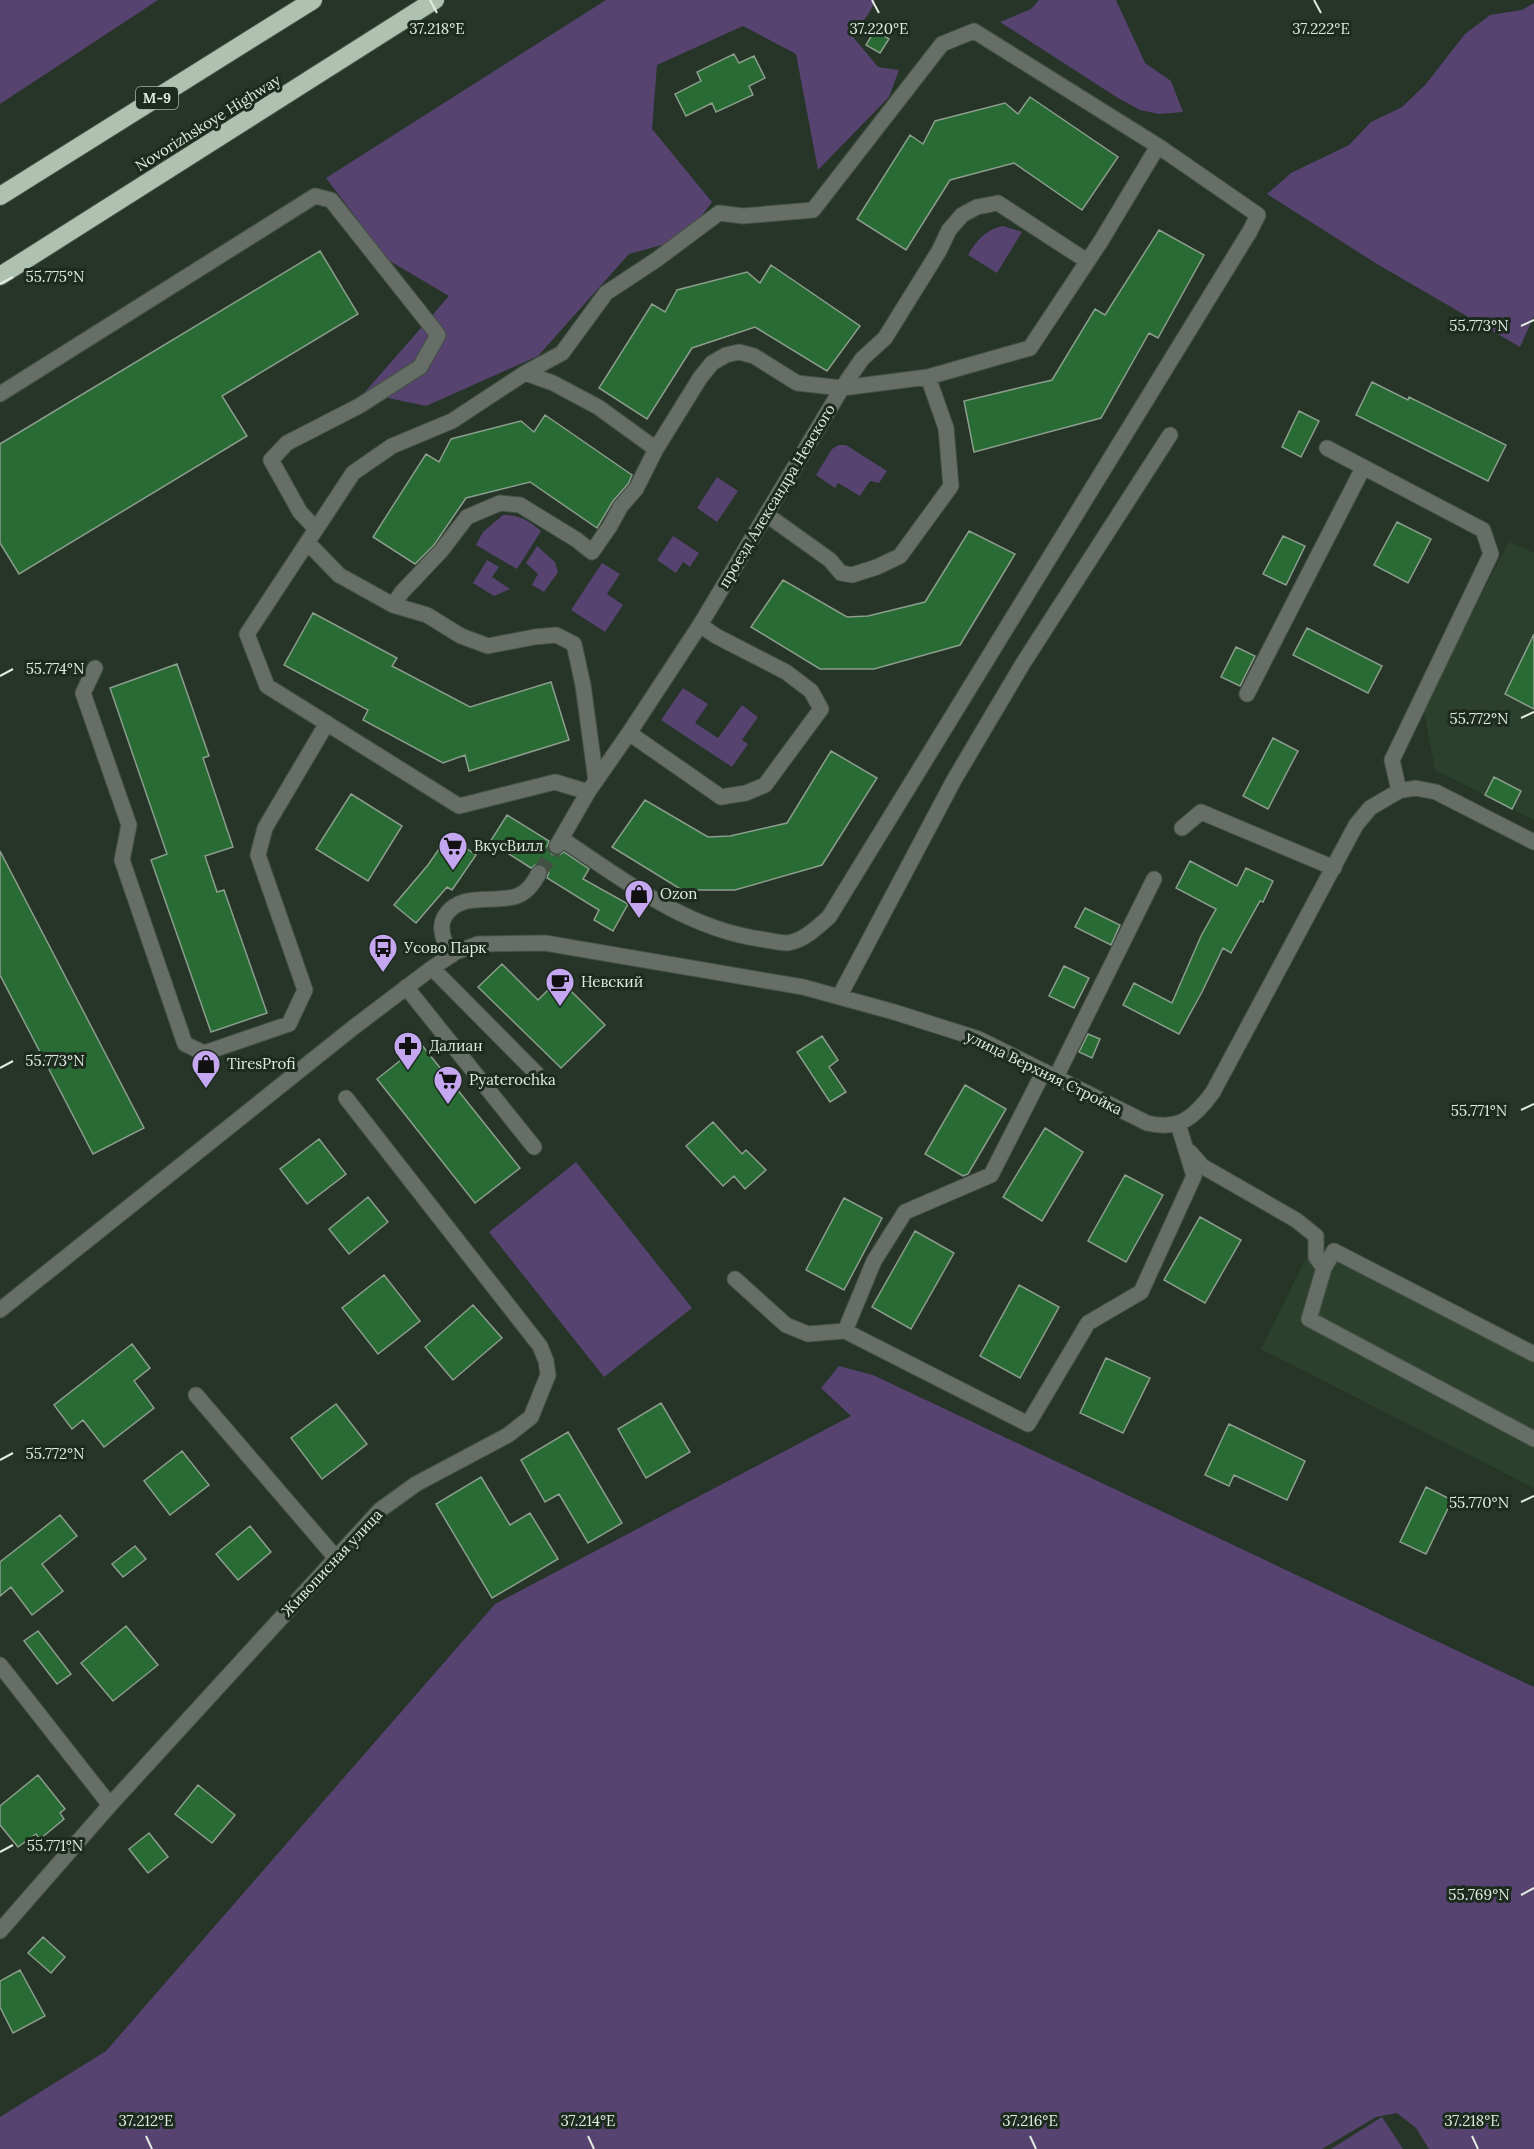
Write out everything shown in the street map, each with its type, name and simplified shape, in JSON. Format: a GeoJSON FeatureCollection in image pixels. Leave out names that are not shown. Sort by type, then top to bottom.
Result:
{"type":"FeatureCollection","features":[{"type":"Feature","properties":{"kind":"highway","name":"М-9"},"geometry":{"type":"LineString","coordinates":[[0,196],[313,0]]}},
{"type":"Feature","properties":{"kind":"highway","name":"Novorizhskoye Highway"},"geometry":{"type":"LineString","coordinates":[[0,276],[435,0]]}},
{"type":"Feature","properties":{"kind":"street"},"geometry":{"type":"LineString","coordinates":[[308,543],[339,575],[393,605],[427,615],[461,636],[488,646],[556,635],[574,644],[583,685],[592,786],[555,782],[459,806],[267,686],[247,634],[353,473],[392,446],[452,421],[525,373],[562,353],[606,292],[656,260],[719,213],[743,216],[813,210],[942,44],[974,31],[1158,146]]}},
{"type":"Feature","properties":{"kind":"street","name":"проезд Александра Невского"},"geometry":{"type":"LineString","coordinates":[[1158,146],[1258,215],[829,917],[807,936],[787,943],[745,937],[699,923],[559,842],[592,786],[700,625],[842,388],[928,377],[1030,348],[1088,261],[1158,146]]}},
{"type":"Feature","properties":{"kind":"street"},"geometry":{"type":"LineString","coordinates":[[0,394],[315,196],[331,200],[438,335],[420,367],[359,406],[287,443],[271,459],[300,512],[316,528]]}},
{"type":"Feature","properties":{"kind":"street"},"geometry":{"type":"LineString","coordinates":[[393,605],[402,592],[441,552],[467,517],[500,503],[520,506],[578,540],[592,552],[621,506],[636,489],[656,449],[700,378],[712,363],[726,355],[739,352],[754,356],[797,383],[842,388],[862,359],[885,338],[939,251],[949,230],[962,215],[977,207],[998,202],[1088,261]]}},
{"type":"Feature","properties":{"kind":"street"},"geometry":{"type":"LineString","coordinates":[[525,373],[553,383],[598,407],[656,449]]}},
{"type":"Feature","properties":{"kind":"street"},"geometry":{"type":"LineString","coordinates":[[767,515],[830,560],[842,573],[852,575],[900,556],[951,486],[946,428],[928,377]]}},
{"type":"Feature","properties":{"kind":"street"},"geometry":{"type":"LineString","coordinates":[[839,997],[954,780],[1022,665],[1170,435]]}},
{"type":"Feature","properties":{"kind":"street"},"geometry":{"type":"LineString","coordinates":[[1327,448],[1483,530],[1491,554],[1392,760],[1399,791]]}},
{"type":"Feature","properties":{"kind":"street"},"geometry":{"type":"LineString","coordinates":[[1247,694],[1364,468]]}},
{"type":"Feature","properties":{"kind":"street"},"geometry":{"type":"LineString","coordinates":[[629,734],[721,797],[746,793],[765,785],[821,709],[811,691],[786,672],[700,625]]}},
{"type":"Feature","properties":{"kind":"street"},"geometry":{"type":"LineString","coordinates":[[95,668],[83,693],[129,825],[122,860],[185,1044],[204,1053],[289,1024],[305,990],[258,855],[265,828],[327,723]]}},
{"type":"Feature","properties":{"kind":"street"},"geometry":{"type":"LineString","coordinates":[[735,1279],[786,1326],[808,1334],[845,1331],[1028,1424],[1088,1323],[1141,1292],[1194,1176],[1178,1124],[1203,1107],[1213,1092],[1356,825],[1370,808],[1399,791],[1415,788],[1436,792],[1534,842]]}},
{"type":"Feature","properties":{"kind":"street"},"geometry":{"type":"LineString","coordinates":[[1182,828],[1201,812],[1334,868]]}},
{"type":"Feature","properties":{"kind":"street"},"geometry":{"type":"LineString","coordinates":[[452,955],[442,932],[442,920],[448,910],[458,903],[472,900],[503,900],[520,895],[533,884],[539,873]]}},
{"type":"Feature","properties":{"kind":"street"},"geometry":{"type":"LineString","coordinates":[[845,1331],[874,1261],[905,1212],[992,1175],[1050,1074],[1154,879]]}},
{"type":"Feature","properties":{"kind":"street","name":"улица Верхняя Стройка"},"geometry":{"type":"LineString","coordinates":[[0,1310],[406,987],[452,955],[478,944],[545,942],[803,987],[894,1012],[979,1039],[1147,1123],[1161,1127],[1178,1124]]}},
{"type":"Feature","properties":{"kind":"street"},"geometry":{"type":"LineString","coordinates":[[432,968],[537,1074]]}},
{"type":"Feature","properties":{"kind":"street"},"geometry":{"type":"LineString","coordinates":[[406,987],[534,1147]]}},
{"type":"Feature","properties":{"kind":"street","name":"Живописная улица"},"geometry":{"type":"LineString","coordinates":[[0,1931],[110,1805],[380,1510],[416,1484],[508,1435],[531,1417],[548,1375],[546,1360],[540,1346],[346,1098]]}},
{"type":"Feature","properties":{"kind":"street"},"geometry":{"type":"LineString","coordinates":[[1185,1145],[1202,1166],[1296,1221],[1316,1236],[1316,1257],[1324,1268]]}},
{"type":"Feature","properties":{"kind":"street"},"geometry":{"type":"LineString","coordinates":[[1534,1354],[1334,1251],[1324,1268],[1309,1319],[1534,1439]]}},
{"type":"Feature","properties":{"kind":"street"},"geometry":{"type":"LineString","coordinates":[[196,1395],[336,1558]]}},
{"type":"Feature","properties":{"kind":"street"},"geometry":{"type":"LineString","coordinates":[[0,1665],[110,1805]]}},
{"type":"Feature","properties":{"kind":"shaded area"},"geometry":{"type":"Polygon","coordinates":[[[0,0],[158,0],[0,104],[0,0]]]}},
{"type":"Feature","properties":{"kind":"shaded area"},"geometry":{"type":"Polygon","coordinates":[[[606,0],[875,0],[853,37],[878,67],[899,70],[889,97],[818,170],[796,54],[743,26],[657,65],[652,129],[712,202],[684,239],[629,254],[538,356],[426,406],[364,393],[449,296],[388,260],[326,178],[606,0]]]}},
{"type":"Feature","properties":{"kind":"shaded area"},"geometry":{"type":"Polygon","coordinates":[[[1039,0],[1116,0],[1145,63],[1171,81],[1183,112],[1159,114],[1140,110],[1000,22],[1031,9],[1039,0]]]}},
{"type":"Feature","properties":{"kind":"shaded area"},"geometry":{"type":"Polygon","coordinates":[[[1534,3],[1534,316],[1520,347],[1377,264],[1267,194],[1291,173],[1349,145],[1371,122],[1402,107],[1426,84],[1465,34],[1490,15],[1522,10],[1534,3]]]}},
{"type":"Feature","properties":{"kind":"shaded area"},"geometry":{"type":"Polygon","coordinates":[[[1003,226],[1022,232],[997,273],[968,255],[982,236],[1003,226]]]}},
{"type":"Feature","properties":{"kind":"shaded area"},"geometry":{"type":"Polygon","coordinates":[[[839,445],[846,445],[887,471],[879,483],[870,481],[860,496],[838,483],[835,488],[816,475],[832,449],[839,445]]]}},
{"type":"Feature","properties":{"kind":"shaded area"},"geometry":{"type":"Polygon","coordinates":[[[717,477],[738,491],[717,522],[697,508],[717,477]]]}},
{"type":"Feature","properties":{"kind":"shaded area"},"geometry":{"type":"Polygon","coordinates":[[[503,515],[523,519],[541,531],[517,569],[476,545],[483,532],[503,515]]]}},
{"type":"Feature","properties":{"kind":"shaded area"},"geometry":{"type":"Polygon","coordinates":[[[673,536],[699,553],[690,567],[683,562],[676,573],[657,560],[673,536]]]}},
{"type":"Feature","properties":{"kind":"shaded area"},"geometry":{"type":"Polygon","coordinates":[[[1509,542],[1534,553],[1534,820],[1435,770],[1423,707],[1509,542]]]}},
{"type":"Feature","properties":{"kind":"shaded area"},"geometry":{"type":"Polygon","coordinates":[[[537,546],[555,562],[558,572],[544,592],[532,585],[538,574],[526,563],[537,546]]]}},
{"type":"Feature","properties":{"kind":"shaded area"},"geometry":{"type":"Polygon","coordinates":[[[487,560],[499,567],[492,577],[510,589],[494,596],[473,583],[487,560]]]}},
{"type":"Feature","properties":{"kind":"shaded area"},"geometry":{"type":"Polygon","coordinates":[[[602,563],[620,574],[607,594],[623,605],[605,632],[571,610],[602,563]]]}},
{"type":"Feature","properties":{"kind":"shaded area"},"geometry":{"type":"Polygon","coordinates":[[[683,688],[708,704],[695,723],[718,738],[742,705],[758,717],[742,740],[748,744],[732,767],[661,720],[683,688]]]}},
{"type":"Feature","properties":{"kind":"shaded area"},"geometry":{"type":"Polygon","coordinates":[[[576,1162],[692,1308],[604,1377],[489,1232],[576,1162]]]}},
{"type":"Feature","properties":{"kind":"shaded area"},"geometry":{"type":"Polygon","coordinates":[[[1311,1248],[1534,1363],[1534,1488],[1261,1349],[1311,1248]]]}},
{"type":"Feature","properties":{"kind":"shaded area"},"geometry":{"type":"Polygon","coordinates":[[[839,1366],[873,1375],[1534,1687],[1534,2149],[1429,2149],[1416,2128],[1397,2113],[1376,2117],[1322,2149],[0,2149],[0,2117],[106,2051],[495,1604],[851,1416],[821,1388],[839,1366]]]}},
{"type":"Feature","properties":{"kind":"shaded area"},"geometry":{"type":"Polygon","coordinates":[[[1382,2117],[1403,2149],[1331,2149],[1382,2117]]]}},
{"type":"Feature","properties":{"kind":"building"},"geometry":{"type":"Polygon","coordinates":[[[875,30],[889,39],[880,53],[866,45],[875,30]]]}},
{"type":"Feature","properties":{"kind":"building"},"geometry":{"type":"Polygon","coordinates":[[[734,54],[739,63],[754,56],[765,78],[749,86],[753,95],[716,112],[712,103],[686,116],[675,94],[701,81],[697,72],[734,54]]]}},
{"type":"Feature","properties":{"kind":"building"},"geometry":{"type":"Polygon","coordinates":[[[1030,97],[1118,157],[1082,210],[1014,163],[950,180],[906,250],[857,219],[910,135],[923,144],[935,121],[1005,103],[1018,114],[1030,97]]]}},
{"type":"Feature","properties":{"kind":"building"},"geometry":{"type":"Polygon","coordinates":[[[1159,230],[1204,255],[1158,338],[1149,333],[1101,418],[974,452],[964,401],[1052,380],[1095,309],[1105,315],[1159,230]]]}},
{"type":"Feature","properties":{"kind":"building"},"geometry":{"type":"Polygon","coordinates":[[[320,251],[358,314],[222,396],[247,436],[19,574],[0,543],[0,444],[320,251]]]}},
{"type":"Feature","properties":{"kind":"building"},"geometry":{"type":"Polygon","coordinates":[[[771,265],[860,326],[827,371],[755,327],[692,348],[647,419],[599,388],[652,304],[665,312],[677,290],[747,272],[760,283],[771,265]]]}},
{"type":"Feature","properties":{"kind":"building"},"geometry":{"type":"Polygon","coordinates":[[[1372,382],[1408,400],[1409,397],[1506,445],[1488,481],[1356,415],[1372,382]]]}},
{"type":"Feature","properties":{"kind":"building"},"geometry":{"type":"Polygon","coordinates":[[[1299,411],[1319,421],[1301,457],[1282,447],[1299,411]]]}},
{"type":"Feature","properties":{"kind":"building"},"geometry":{"type":"Polygon","coordinates":[[[545,415],[632,475],[597,528],[530,482],[466,498],[434,545],[415,564],[373,537],[426,454],[439,462],[451,439],[521,421],[534,432],[545,415]]]}},
{"type":"Feature","properties":{"kind":"building"},"geometry":{"type":"Polygon","coordinates":[[[1397,522],[1431,539],[1408,583],[1374,565],[1397,522]]]}},
{"type":"Feature","properties":{"kind":"building"},"geometry":{"type":"Polygon","coordinates":[[[969,531],[1015,554],[960,645],[874,669],[820,669],[751,627],[783,580],[847,617],[868,616],[925,602],[969,531]]]}},
{"type":"Feature","properties":{"kind":"building"},"geometry":{"type":"Polygon","coordinates":[[[1283,536],[1305,546],[1286,585],[1263,574],[1283,536]]]}},
{"type":"Feature","properties":{"kind":"building"},"geometry":{"type":"Polygon","coordinates":[[[313,613],[397,658],[392,666],[470,707],[551,682],[569,740],[469,771],[465,755],[443,763],[363,720],[368,710],[284,665],[313,613]]]}},
{"type":"Feature","properties":{"kind":"building"},"geometry":{"type":"Polygon","coordinates":[[[1307,628],[1382,666],[1368,693],[1293,655],[1307,628]]]}},
{"type":"Feature","properties":{"kind":"building"},"geometry":{"type":"Polygon","coordinates":[[[1534,634],[1534,709],[1505,694],[1534,634]]]}},
{"type":"Feature","properties":{"kind":"building"},"geometry":{"type":"Polygon","coordinates":[[[1236,647],[1255,656],[1240,686],[1221,677],[1236,647]]]}},
{"type":"Feature","properties":{"kind":"building"},"geometry":{"type":"Polygon","coordinates":[[[177,664],[209,756],[203,758],[233,847],[205,856],[217,892],[224,890],[267,1013],[211,1032],[151,860],[167,854],[110,688],[177,664]]]}},
{"type":"Feature","properties":{"kind":"building"},"geometry":{"type":"Polygon","coordinates":[[[1273,738],[1298,751],[1268,809],[1243,796],[1273,738]]]}},
{"type":"Feature","properties":{"kind":"building"},"geometry":{"type":"Polygon","coordinates":[[[831,751],[877,778],[822,865],[735,890],[682,890],[612,847],[645,800],[708,837],[730,836],[787,823],[831,751]]]}},
{"type":"Feature","properties":{"kind":"building"},"geometry":{"type":"Polygon","coordinates":[[[1494,777],[1521,791],[1512,809],[1485,795],[1494,777]]]}},
{"type":"Feature","properties":{"kind":"building"},"geometry":{"type":"Polygon","coordinates":[[[351,794],[402,826],[368,881],[316,849],[351,794]]]}},
{"type":"Feature","properties":{"kind":"building"},"geometry":{"type":"Polygon","coordinates":[[[507,815],[549,841],[547,847],[552,854],[558,856],[564,852],[589,869],[583,879],[628,904],[613,931],[594,920],[599,910],[547,878],[549,872],[544,865],[538,863],[531,868],[490,842],[507,815]]]}},
{"type":"Feature","properties":{"kind":"building"},"geometry":{"type":"Polygon","coordinates":[[[448,836],[476,855],[452,890],[447,887],[416,923],[394,905],[428,865],[448,836]]]}},
{"type":"Feature","properties":{"kind":"building"},"geometry":{"type":"Polygon","coordinates":[[[0,851],[144,1128],[93,1154],[0,975],[0,851]]]}},
{"type":"Feature","properties":{"kind":"building"},"geometry":{"type":"Polygon","coordinates":[[[1190,861],[1237,886],[1246,868],[1273,881],[1263,902],[1260,901],[1231,953],[1223,948],[1179,1034],[1123,1005],[1134,983],[1172,1003],[1201,936],[1216,909],[1176,888],[1190,861]]]}},
{"type":"Feature","properties":{"kind":"building"},"geometry":{"type":"Polygon","coordinates":[[[1085,908],[1120,925],[1111,945],[1075,927],[1085,908]]]}},
{"type":"Feature","properties":{"kind":"building"},"geometry":{"type":"Polygon","coordinates":[[[502,964],[538,1000],[559,979],[605,1025],[561,1068],[478,987],[502,964]]]}},
{"type":"Feature","properties":{"kind":"building"},"geometry":{"type":"Polygon","coordinates":[[[1064,966],[1089,978],[1074,1008],[1049,996],[1064,966]]]}},
{"type":"Feature","properties":{"kind":"building"},"geometry":{"type":"Polygon","coordinates":[[[1088,1034],[1100,1039],[1092,1058],[1079,1052],[1088,1034]]]}},
{"type":"Feature","properties":{"kind":"building"},"geometry":{"type":"Polygon","coordinates":[[[822,1036],[838,1060],[829,1067],[846,1092],[830,1102],[797,1052],[822,1036]]]}},
{"type":"Feature","properties":{"kind":"building"},"geometry":{"type":"Polygon","coordinates":[[[421,1044],[520,1168],[475,1203],[377,1079],[421,1044]]]}},
{"type":"Feature","properties":{"kind":"building"},"geometry":{"type":"Polygon","coordinates":[[[965,1085],[1006,1109],[968,1174],[963,1176],[925,1154],[965,1085]]]}},
{"type":"Feature","properties":{"kind":"building"},"geometry":{"type":"Polygon","coordinates":[[[713,1122],[742,1154],[746,1150],[766,1170],[745,1189],[734,1176],[723,1186],[686,1146],[713,1122]]]}},
{"type":"Feature","properties":{"kind":"building"},"geometry":{"type":"Polygon","coordinates":[[[1045,1128],[1083,1152],[1042,1221],[1003,1197],[1045,1128]]]}},
{"type":"Feature","properties":{"kind":"building"},"geometry":{"type":"Polygon","coordinates":[[[319,1139],[346,1174],[307,1204],[280,1169],[319,1139]]]}},
{"type":"Feature","properties":{"kind":"building"},"geometry":{"type":"Polygon","coordinates":[[[1125,1175],[1163,1195],[1126,1262],[1088,1241],[1125,1175]]]}},
{"type":"Feature","properties":{"kind":"building"},"geometry":{"type":"Polygon","coordinates":[[[368,1197],[388,1222],[349,1254],[329,1229],[368,1197]]]}},
{"type":"Feature","properties":{"kind":"building"},"geometry":{"type":"Polygon","coordinates":[[[844,1198],[882,1218],[844,1290],[806,1270],[844,1198]]]}},
{"type":"Feature","properties":{"kind":"building"},"geometry":{"type":"Polygon","coordinates":[[[1200,1217],[1241,1240],[1205,1303],[1164,1280],[1200,1217]]]}},
{"type":"Feature","properties":{"kind":"building"},"geometry":{"type":"Polygon","coordinates":[[[915,1231],[954,1253],[911,1329],[872,1307],[915,1231]]]}},
{"type":"Feature","properties":{"kind":"building"},"geometry":{"type":"Polygon","coordinates":[[[384,1275],[420,1321],[378,1354],[342,1308],[384,1275]]]}},
{"type":"Feature","properties":{"kind":"building"},"geometry":{"type":"Polygon","coordinates":[[[1019,1285],[1059,1307],[1020,1378],[980,1356],[1019,1285]]]}},
{"type":"Feature","properties":{"kind":"building"},"geometry":{"type":"Polygon","coordinates":[[[473,1305],[502,1338],[453,1380],[425,1347],[473,1305]]]}},
{"type":"Feature","properties":{"kind":"building"},"geometry":{"type":"Polygon","coordinates":[[[132,1344],[150,1368],[134,1381],[154,1408],[104,1447],[83,1420],[72,1429],[54,1405],[132,1344]]]}},
{"type":"Feature","properties":{"kind":"building"},"geometry":{"type":"Polygon","coordinates":[[[1106,1358],[1150,1378],[1123,1433],[1080,1413],[1106,1358]]]}},
{"type":"Feature","properties":{"kind":"building"},"geometry":{"type":"Polygon","coordinates":[[[661,1403],[690,1452],[646,1478],[618,1429],[661,1403]]]}},
{"type":"Feature","properties":{"kind":"building"},"geometry":{"type":"Polygon","coordinates":[[[336,1404],[367,1444],[322,1479],[291,1438],[336,1404]]]}},
{"type":"Feature","properties":{"kind":"building"},"geometry":{"type":"Polygon","coordinates":[[[1229,1424],[1305,1461],[1287,1500],[1234,1475],[1229,1486],[1205,1475],[1229,1424]]]}},
{"type":"Feature","properties":{"kind":"building"},"geometry":{"type":"Polygon","coordinates":[[[568,1432],[622,1523],[588,1543],[559,1494],[545,1502],[521,1460],[568,1432]]]}},
{"type":"Feature","properties":{"kind":"building"},"geometry":{"type":"Polygon","coordinates":[[[182,1451],[209,1485],[170,1515],[144,1481],[182,1451]]]}},
{"type":"Feature","properties":{"kind":"building"},"geometry":{"type":"Polygon","coordinates":[[[481,1477],[510,1525],[530,1513],[558,1559],[492,1598],[436,1504],[481,1477]]]}},
{"type":"Feature","properties":{"kind":"building"},"geometry":{"type":"Polygon","coordinates":[[[1426,1487],[1452,1500],[1426,1554],[1400,1542],[1426,1487]]]}},
{"type":"Feature","properties":{"kind":"building"},"geometry":{"type":"Polygon","coordinates":[[[60,1515],[77,1536],[42,1564],[63,1591],[32,1615],[11,1587],[0,1596],[0,1562],[60,1515]]]}},
{"type":"Feature","properties":{"kind":"building"},"geometry":{"type":"Polygon","coordinates":[[[250,1526],[271,1552],[238,1580],[216,1554],[250,1526]]]}},
{"type":"Feature","properties":{"kind":"building"},"geometry":{"type":"Polygon","coordinates":[[[135,1546],[146,1559],[123,1577],[112,1564],[135,1546]]]}},
{"type":"Feature","properties":{"kind":"building"},"geometry":{"type":"Polygon","coordinates":[[[126,1626],[158,1665],[113,1701],[81,1663],[126,1626]]]}},
{"type":"Feature","properties":{"kind":"building"},"geometry":{"type":"Polygon","coordinates":[[[38,1631],[71,1674],[57,1684],[24,1641],[38,1631]]]}},
{"type":"Feature","properties":{"kind":"building"},"geometry":{"type":"Polygon","coordinates":[[[38,1775],[65,1809],[60,1813],[64,1819],[40,1839],[36,1834],[18,1847],[0,1825],[0,1806],[38,1775]]]}},
{"type":"Feature","properties":{"kind":"building"},"geometry":{"type":"Polygon","coordinates":[[[198,1785],[235,1815],[212,1843],[175,1814],[198,1785]]]}},
{"type":"Feature","properties":{"kind":"building"},"geometry":{"type":"Polygon","coordinates":[[[149,1833],[168,1857],[148,1873],[129,1849],[149,1833]]]}},
{"type":"Feature","properties":{"kind":"building"},"geometry":{"type":"Polygon","coordinates":[[[43,1937],[65,1957],[51,1973],[28,1953],[43,1937]]]}},
{"type":"Feature","properties":{"kind":"building"},"geometry":{"type":"Polygon","coordinates":[[[20,1970],[45,2016],[13,2033],[0,2007],[0,1981],[20,1970]]]}},
{"type":"Feature","properties":{"kind":"tunnel"},"geometry":{"type":"LineString","coordinates":[[539,873],[557,846]]}},
{"type":"Feature","properties":{"kind":"place","name":"ВкусВилл"},"geometry":{"type":"Point","coordinates":[453,872]}},
{"type":"Feature","properties":{"kind":"place","name":"Ozon"},"geometry":{"type":"Point","coordinates":[639,920]}},
{"type":"Feature","properties":{"kind":"place","name":"Усово Парк"},"geometry":{"type":"Point","coordinates":[383,974]}},
{"type":"Feature","properties":{"kind":"place","name":"Невский"},"geometry":{"type":"Point","coordinates":[560,1008]}},
{"type":"Feature","properties":{"kind":"place","name":"Далиан"},"geometry":{"type":"Point","coordinates":[408,1072]}},
{"type":"Feature","properties":{"kind":"place","name":"TiresProfi"},"geometry":{"type":"Point","coordinates":[206,1090]}},
{"type":"Feature","properties":{"kind":"place","name":"Pyaterochka"},"geometry":{"type":"Point","coordinates":[448,1106]}}]}
